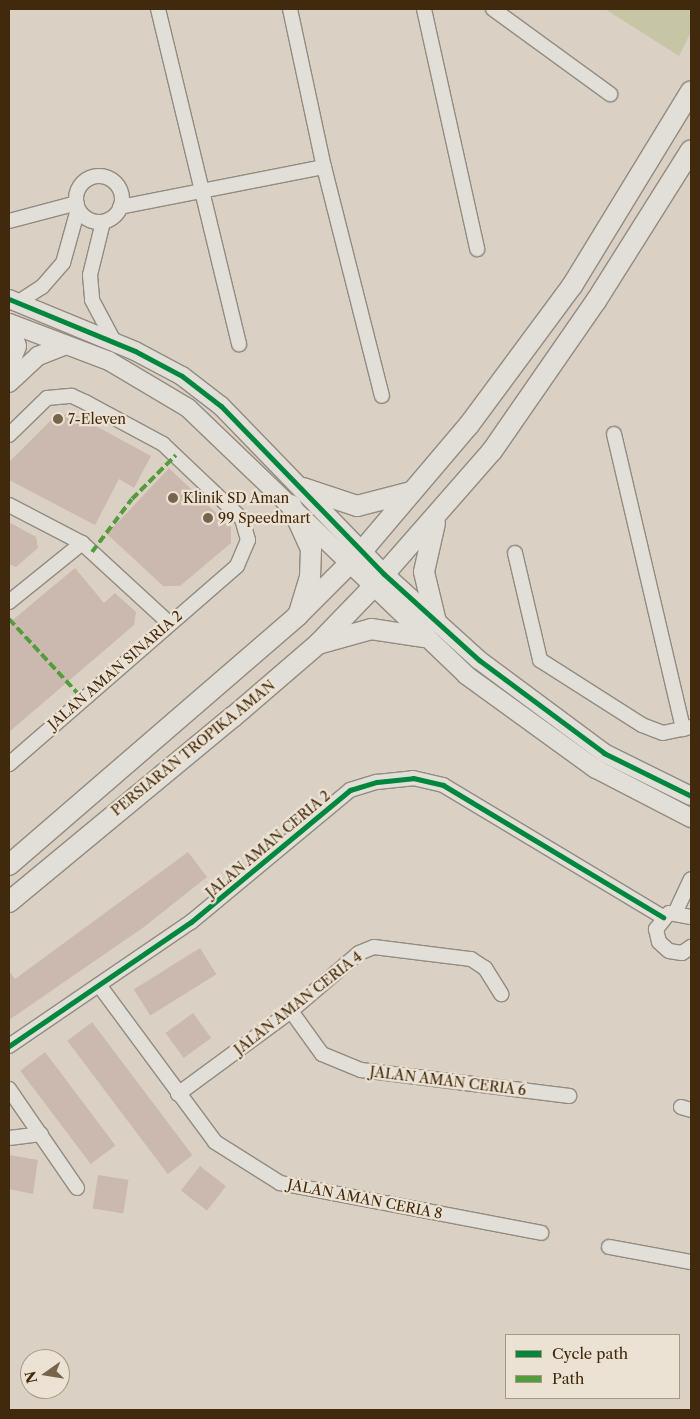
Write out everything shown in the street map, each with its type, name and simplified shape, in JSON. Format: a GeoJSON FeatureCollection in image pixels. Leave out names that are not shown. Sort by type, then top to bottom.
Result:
{"type":"FeatureCollection","features":[{"type":"Feature","properties":{"kind":"main road","name":"PERSIARAN TROPIKA AMAN"},"geometry":{"type":"LineString","coordinates":[[9,865],[297,616],[356,557],[468,425],[572,286],[691,91]]}},
{"type":"Feature","properties":{"kind":"main road","name":"PERSIARAN TROPIKA AMAN"},"geometry":{"type":"LineString","coordinates":[[9,902],[318,644],[378,581],[492,451],[596,301],[691,150]]}},
{"type":"Feature","properties":{"kind":"main road"},"geometry":{"type":"LineString","coordinates":[[303,488],[357,506],[412,491]]}},
{"type":"Feature","properties":{"kind":"main road"},"geometry":{"type":"LineString","coordinates":[[291,505],[308,537],[311,562],[297,616]]}},
{"type":"Feature","properties":{"kind":"main road"},"geometry":{"type":"LineString","coordinates":[[318,644],[371,629],[430,629],[425,556],[442,508]]}},
{"type":"Feature","properties":{"kind":"street"},"geometry":{"type":"LineString","coordinates":[[158,9],[204,192],[239,344]]}},
{"type":"Feature","properties":{"kind":"street"},"geometry":{"type":"LineString","coordinates":[[290,9],[324,167],[382,396]]}},
{"type":"Feature","properties":{"kind":"street"},"geometry":{"type":"LineString","coordinates":[[424,9],[477,249]]}},
{"type":"Feature","properties":{"kind":"street"},"geometry":{"type":"LineString","coordinates":[[493,9],[610,94]]}},
{"type":"Feature","properties":{"kind":"street"},"geometry":{"type":"LineString","coordinates":[[115,343],[92,300],[90,275],[103,222],[120,207],[324,167]]}},
{"type":"Feature","properties":{"kind":"street"},"geometry":{"type":"LineString","coordinates":[[13,301],[42,287],[63,263],[78,206],[81,186],[101,177],[117,185],[120,207]]}},
{"type":"Feature","properties":{"kind":"street"},"geometry":{"type":"LineString","coordinates":[[9,220],[78,206]]}},
{"type":"Feature","properties":{"kind":"street"},"geometry":{"type":"LineString","coordinates":[[78,206],[91,221],[103,222]]}},
{"type":"Feature","properties":{"kind":"street"},"geometry":{"type":"LineString","coordinates":[[13,301],[115,343],[200,389],[303,488],[356,557],[378,581],[556,743],[596,769],[691,818]]}},
{"type":"Feature","properties":{"kind":"street"},"geometry":{"type":"LineString","coordinates":[[9,323],[64,346],[109,360],[176,399],[208,424],[291,505],[356,557]]}},
{"type":"Feature","properties":{"kind":"street"},"geometry":{"type":"LineString","coordinates":[[9,323],[17,346],[9,367]]}},
{"type":"Feature","properties":{"kind":"street"},"geometry":{"type":"LineString","coordinates":[[9,383],[38,356],[64,346]]}},
{"type":"Feature","properties":{"kind":"street","name":"JALAN AMAN SINARIA 2"},"geometry":{"type":"LineString","coordinates":[[9,435],[47,398],[59,396],[85,402],[163,444],[242,519],[247,551],[223,579],[169,623],[9,764]]}},
{"type":"Feature","properties":{"kind":"street"},"geometry":{"type":"LineString","coordinates":[[515,553],[540,660],[642,725],[663,733],[687,728],[614,434]]}},
{"type":"Feature","properties":{"kind":"street"},"geometry":{"type":"LineString","coordinates":[[9,505],[82,543],[169,623]]}},
{"type":"Feature","properties":{"kind":"street"},"geometry":{"type":"LineString","coordinates":[[9,602],[82,543]]}},
{"type":"Feature","properties":{"kind":"street"},"geometry":{"type":"LineString","coordinates":[[430,629],[567,729],[691,796]]}},
{"type":"Feature","properties":{"kind":"street","name":"JALAN AMAN CERIA 2"},"geometry":{"type":"LineString","coordinates":[[9,1046],[191,922],[350,790],[400,777],[443,785],[669,914],[691,917]]}},
{"type":"Feature","properties":{"kind":"street"},"geometry":{"type":"LineString","coordinates":[[691,879],[669,914],[656,929],[663,948],[675,953],[691,947]]}},
{"type":"Feature","properties":{"kind":"street","name":"JALAN AMAN CERIA 4"},"geometry":{"type":"LineString","coordinates":[[178,1094],[291,1011],[359,954],[374,947],[471,959],[485,968],[501,994]]}},
{"type":"Feature","properties":{"kind":"street","name":"JALAN AMAN CERIA 8"},"geometry":{"type":"LineString","coordinates":[[99,985],[215,1142],[280,1183],[541,1233]]}},
{"type":"Feature","properties":{"kind":"street","name":"JALAN AMAN CERIA 6"},"geometry":{"type":"LineString","coordinates":[[291,1011],[322,1054],[361,1070],[569,1096]]}},
{"type":"Feature","properties":{"kind":"street"},"geometry":{"type":"LineString","coordinates":[[9,1089],[77,1188]]}},
{"type":"Feature","properties":{"kind":"street"},"geometry":{"type":"LineString","coordinates":[[9,1138],[41,1134]]}},
{"type":"Feature","properties":{"kind":"street"},"geometry":{"type":"LineString","coordinates":[[608,1247],[691,1262]]}},
{"type":"Feature","properties":{"kind":"green space"},"geometry":{"type":"Polygon","coordinates":[[[605,9],[691,9],[691,32],[679,56],[605,9]]]}},
{"type":"Feature","properties":{"kind":"building"},"geometry":{"type":"Polygon","coordinates":[[[72,413],[151,456],[134,488],[119,479],[95,525],[9,480],[9,462],[54,417],[72,413]]]}},
{"type":"Feature","properties":{"kind":"building"},"geometry":{"type":"Polygon","coordinates":[[[169,468],[231,527],[231,543],[180,586],[163,586],[107,534],[169,468]]]}},
{"type":"Feature","properties":{"kind":"building"},"geometry":{"type":"Polygon","coordinates":[[[9,522],[36,537],[38,548],[16,567],[9,564],[9,522]]]}},
{"type":"Feature","properties":{"kind":"building"},"geometry":{"type":"Polygon","coordinates":[[[75,568],[104,603],[115,593],[136,612],[134,625],[9,732],[9,623],[75,568]]]}},
{"type":"Feature","properties":{"kind":"building"},"geometry":{"type":"Polygon","coordinates":[[[188,852],[207,877],[144,927],[9,1020],[9,971],[15,979],[188,852]]]}},
{"type":"Feature","properties":{"kind":"building"},"geometry":{"type":"Polygon","coordinates":[[[200,948],[216,974],[150,1016],[134,989],[200,948]]]}},
{"type":"Feature","properties":{"kind":"building"},"geometry":{"type":"Polygon","coordinates":[[[193,1013],[211,1038],[184,1058],[165,1033],[193,1013]]]}},
{"type":"Feature","properties":{"kind":"building"},"geometry":{"type":"Polygon","coordinates":[[[92,1022],[193,1155],[168,1174],[67,1041],[92,1022]]]}},
{"type":"Feature","properties":{"kind":"building"},"geometry":{"type":"Polygon","coordinates":[[[45,1052],[115,1145],[91,1164],[20,1071],[45,1052]]]}},
{"type":"Feature","properties":{"kind":"building"},"geometry":{"type":"Polygon","coordinates":[[[9,1155],[38,1160],[33,1194],[9,1189],[9,1155]]]}},
{"type":"Feature","properties":{"kind":"building"},"geometry":{"type":"Polygon","coordinates":[[[200,1166],[226,1186],[207,1211],[181,1190],[200,1166]]]}},
{"type":"Feature","properties":{"kind":"building"},"geometry":{"type":"Polygon","coordinates":[[[98,1175],[129,1180],[123,1213],[93,1209],[98,1175]]]}},
{"type":"Feature","properties":{"kind":"marked path"},"geometry":{"type":"LineString","coordinates":[[92,552],[132,499],[176,455]]}},
{"type":"Feature","properties":{"kind":"marked path"},"geometry":{"type":"LineString","coordinates":[[9,619],[81,697]]}},
{"type":"Feature","properties":{"kind":"cycle path"},"geometry":{"type":"LineString","coordinates":[[9,299],[135,351],[182,376],[221,406],[384,574],[479,660],[604,753],[691,796]]}},
{"type":"Feature","properties":{"kind":"cycle path"},"geometry":{"type":"LineString","coordinates":[[9,1046],[191,922],[350,790],[377,782],[413,778],[443,785],[663,917]]}},
{"type":"Feature","properties":{"kind":"place","name":"7-Eleven"},"geometry":{"type":"Point","coordinates":[58,419]}},
{"type":"Feature","properties":{"kind":"place","name":"Klinik SD Aman"},"geometry":{"type":"Point","coordinates":[173,498]}},
{"type":"Feature","properties":{"kind":"place","name":"99 Speedmart"},"geometry":{"type":"Point","coordinates":[208,518]}}]}
